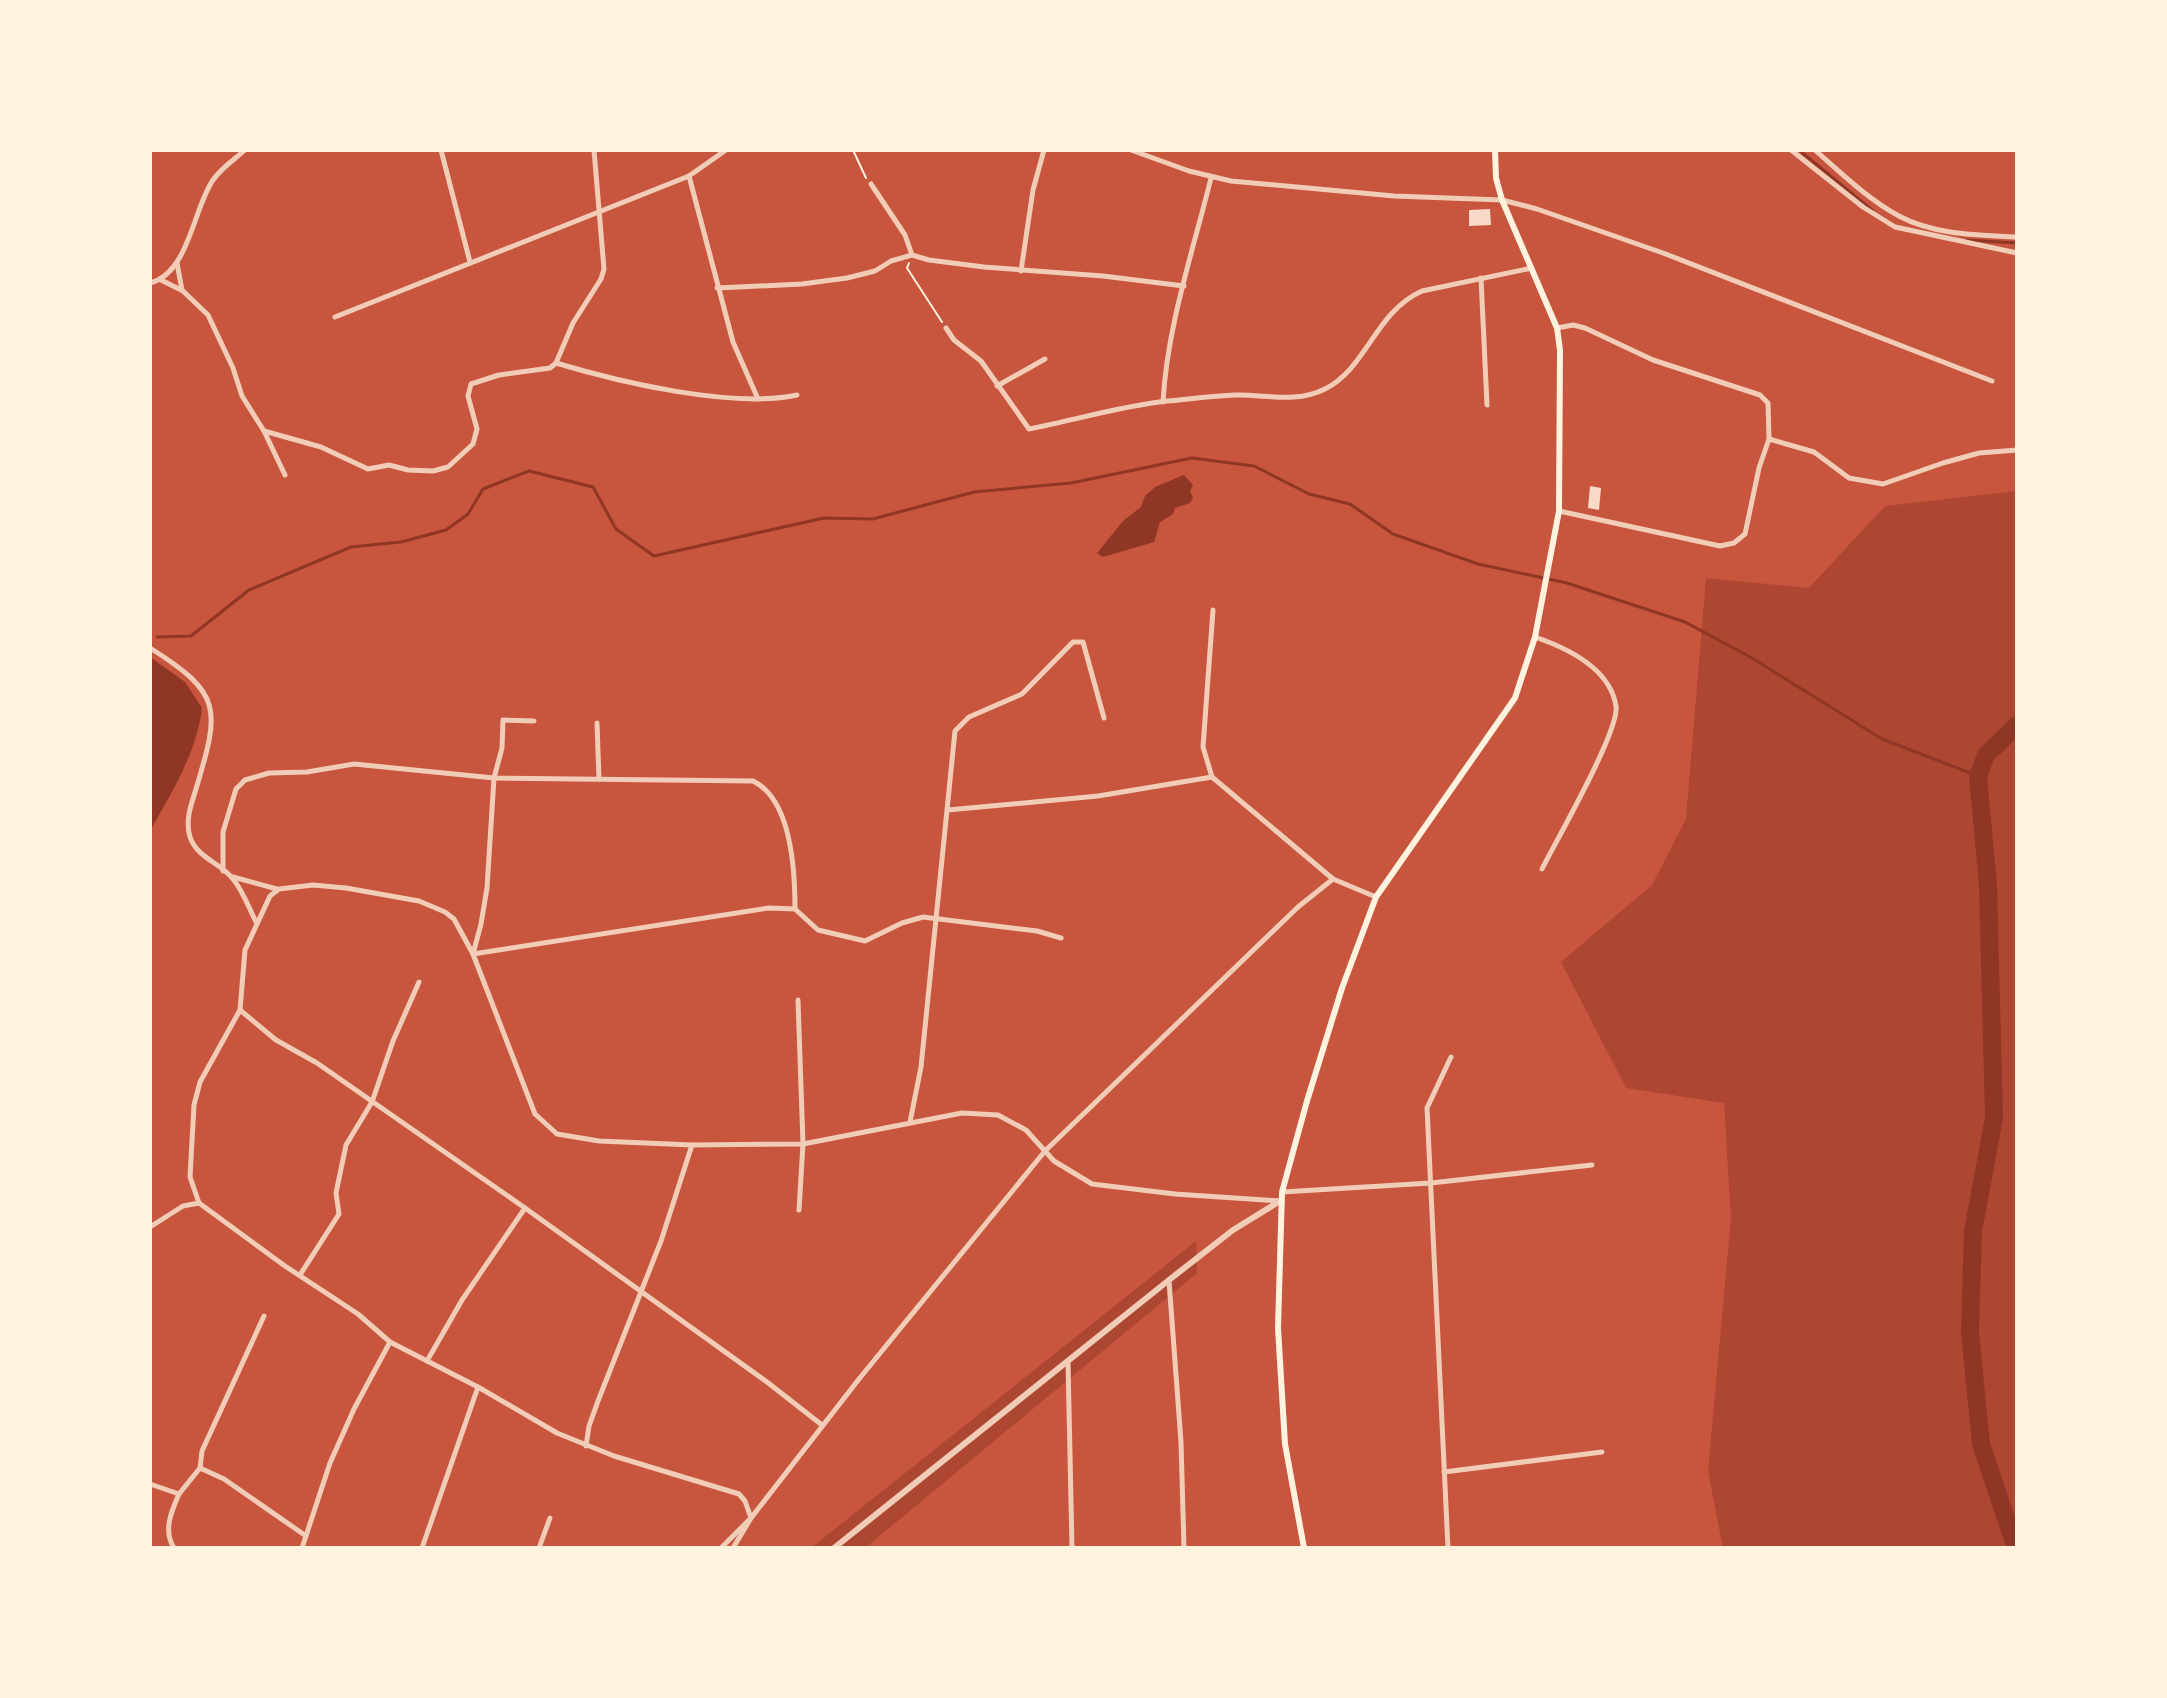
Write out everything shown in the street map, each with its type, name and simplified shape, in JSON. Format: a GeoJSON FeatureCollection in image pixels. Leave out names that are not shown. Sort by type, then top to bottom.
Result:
{"type":"FeatureCollection","features":[{"type":"Feature","properties":{"kind":"main road"},"geometry":{"type":"LineString","coordinates":[[1304,1548],[1284,1430],[1278,1328],[1282,1192],[1342,988],[1376,897],[1515,698],[1535,637],[1559,511],[1560,350],[1557,328],[1502,200],[1496,178],[1495,150]]}},
{"type":"Feature","properties":{"kind":"street"},"geometry":{"type":"LineString","coordinates":[[150,283],[161,280],[177,263],[213,180],[245,150]]}},
{"type":"Feature","properties":{"kind":"street"},"geometry":{"type":"LineString","coordinates":[[441,150],[470,262]]}},
{"type":"Feature","properties":{"kind":"street"},"geometry":{"type":"LineString","coordinates":[[264,431],[321,447],[368,469],[389,465],[433,471],[448,467],[473,444],[477,429],[468,396],[471,384],[499,375],[550,368],[556,363],[573,323],[601,279],[604,269],[594,150]]}},
{"type":"Feature","properties":{"kind":"street"},"geometry":{"type":"LineString","coordinates":[[335,317],[689,176],[726,150]]}},
{"type":"Feature","properties":{"kind":"street"},"geometry":{"type":"LineString","coordinates":[[1021,271],[1033,190],[1044,150]]}},
{"type":"Feature","properties":{"kind":"street"},"geometry":{"type":"LineString","coordinates":[[1131,150],[1211,178],[1394,196],[1502,200],[1537,209],[1663,253],[1992,381]]}},
{"type":"Feature","properties":{"kind":"street"},"geometry":{"type":"LineString","coordinates":[[1791,150],[1882,221],[1895,227],[2017,253]]}},
{"type":"Feature","properties":{"kind":"street"},"geometry":{"type":"LineString","coordinates":[[1815,150],[1900,217],[1935,229],[2017,237]]}},
{"type":"Feature","properties":{"kind":"street"},"geometry":{"type":"LineString","coordinates":[[689,176],[733,342],[758,399]]}},
{"type":"Feature","properties":{"kind":"street"},"geometry":{"type":"LineString","coordinates":[[1163,402],[1164,377],[1211,178]]}},
{"type":"Feature","properties":{"kind":"street"},"geometry":{"type":"LineString","coordinates":[[871,184],[905,235],[912,255]]}},
{"type":"Feature","properties":{"kind":"street"},"geometry":{"type":"LineString","coordinates":[[1935,229],[1945,239]]}},
{"type":"Feature","properties":{"kind":"street"},"geometry":{"type":"LineString","coordinates":[[717,288],[802,284],[847,278],[875,271],[891,261],[912,255],[929,260],[1021,271],[1103,276],[1184,286]]}},
{"type":"Feature","properties":{"kind":"street"},"geometry":{"type":"LineString","coordinates":[[177,263],[183,291]]}},
{"type":"Feature","properties":{"kind":"street"},"geometry":{"type":"LineString","coordinates":[[946,328],[954,340],[981,361],[1029,429],[1163,402],[1237,395],[1286,399],[1322,391],[1343,379],[1389,316],[1410,297],[1422,291],[1533,267]]}},
{"type":"Feature","properties":{"kind":"street"},"geometry":{"type":"LineString","coordinates":[[1481,278],[1487,405]]}},
{"type":"Feature","properties":{"kind":"street"},"geometry":{"type":"LineString","coordinates":[[161,280],[183,291],[208,315],[233,368],[242,396],[264,431],[285,475]]}},
{"type":"Feature","properties":{"kind":"street"},"geometry":{"type":"LineString","coordinates":[[1557,328],[1573,325],[1585,328],[1653,360],[1760,395],[1768,403],[1769,439],[1759,468],[1745,534],[1734,543],[1720,546],[1559,511]]}},
{"type":"Feature","properties":{"kind":"street"},"geometry":{"type":"LineString","coordinates":[[997,386],[1045,359]]}},
{"type":"Feature","properties":{"kind":"street"},"geometry":{"type":"LineString","coordinates":[[556,363],[636,383],[729,398],[778,399],[797,395]]}},
{"type":"Feature","properties":{"kind":"street"},"geometry":{"type":"LineString","coordinates":[[1769,439],[1814,452],[1849,478],[1883,484],[1979,453],[2017,450]]}},
{"type":"Feature","properties":{"kind":"street"},"geometry":{"type":"LineString","coordinates":[[1213,610],[1203,747],[1212,777],[1333,879],[1376,897]]}},
{"type":"Feature","properties":{"kind":"street"},"geometry":{"type":"LineString","coordinates":[[1535,637],[1563,647],[1596,671],[1609,687],[1616,706],[1610,735],[1542,869]]}},
{"type":"Feature","properties":{"kind":"street"},"geometry":{"type":"LineString","coordinates":[[910,1122],[921,1067],[953,742],[961,723],[989,707],[1022,694],[1073,642],[1083,642],[1104,718]]}},
{"type":"Feature","properties":{"kind":"street"},"geometry":{"type":"LineString","coordinates":[[150,648],[198,683],[209,699],[210,744],[187,824],[191,840],[207,859],[232,877],[279,889],[313,885],[419,901],[454,919],[473,954],[535,1114],[557,1134],[599,1141],[692,1145],[803,1144],[962,1113],[998,1115],[1026,1130],[1054,1161],[1092,1184],[1175,1194],[1280,1201]]}},
{"type":"Feature","properties":{"kind":"street"},"geometry":{"type":"LineString","coordinates":[[473,954],[487,888],[494,778],[502,748],[503,720],[534,721]]}},
{"type":"Feature","properties":{"kind":"street"},"geometry":{"type":"LineString","coordinates":[[597,723],[599,779]]}},
{"type":"Feature","properties":{"kind":"street"},"geometry":{"type":"LineString","coordinates":[[223,871],[223,832],[236,789],[245,780],[269,773],[307,772],[354,764],[494,778],[753,781],[765,787],[774,798],[783,819],[795,870],[795,909]]}},
{"type":"Feature","properties":{"kind":"street"},"geometry":{"type":"LineString","coordinates":[[948,810],[1098,796],[1212,777]]}},
{"type":"Feature","properties":{"kind":"street"},"geometry":{"type":"LineString","coordinates":[[232,877],[256,923]]}},
{"type":"Feature","properties":{"kind":"street"},"geometry":{"type":"LineString","coordinates":[[733,1548],[751,1518],[822,1425],[1045,1151],[1298,907],[1333,879]]}},
{"type":"Feature","properties":{"kind":"street"},"geometry":{"type":"LineString","coordinates":[[279,889],[270,896],[245,950],[240,1010],[200,1082],[194,1105],[190,1177],[199,1203],[358,1314],[390,1342],[586,1446],[739,1494],[751,1518]]}},
{"type":"Feature","properties":{"kind":"street"},"geometry":{"type":"LineString","coordinates":[[473,954],[769,908],[795,909],[818,930],[865,941],[902,923],[923,917],[1037,931],[1061,938]]}},
{"type":"Feature","properties":{"kind":"street"},"geometry":{"type":"LineString","coordinates":[[300,1275],[339,1214],[336,1193],[346,1145],[372,1102],[393,1041],[419,982]]}},
{"type":"Feature","properties":{"kind":"street"},"geometry":{"type":"LineString","coordinates":[[798,1000],[803,1144],[799,1210]]}},
{"type":"Feature","properties":{"kind":"street"},"geometry":{"type":"LineString","coordinates":[[240,1010],[276,1040],[317,1063],[642,1291],[822,1425]]}},
{"type":"Feature","properties":{"kind":"street"},"geometry":{"type":"LineString","coordinates":[[1448,1548],[1427,1108],[1451,1057]]}},
{"type":"Feature","properties":{"kind":"street"},"geometry":{"type":"LineString","coordinates":[[586,1446],[589,1426],[642,1291],[692,1145]]}},
{"type":"Feature","properties":{"kind":"street"},"geometry":{"type":"LineString","coordinates":[[1282,1192],[1431,1183],[1592,1165]]}},
{"type":"Feature","properties":{"kind":"street"},"geometry":{"type":"LineString","coordinates":[[834,1548],[1233,1230],[1280,1201]]}},
{"type":"Feature","properties":{"kind":"street"},"geometry":{"type":"LineString","coordinates":[[150,1227],[183,1206],[199,1203]]}},
{"type":"Feature","properties":{"kind":"street"},"geometry":{"type":"LineString","coordinates":[[427,1361],[462,1300],[525,1208]]}},
{"type":"Feature","properties":{"kind":"street"},"geometry":{"type":"LineString","coordinates":[[1169,1280],[1181,1442],[1184,1548]]}},
{"type":"Feature","properties":{"kind":"street"},"geometry":{"type":"LineString","coordinates":[[174,1548],[168,1538],[170,1514],[179,1494],[200,1468],[202,1451],[264,1316]]}},
{"type":"Feature","properties":{"kind":"street"},"geometry":{"type":"LineString","coordinates":[[302,1548],[330,1463],[354,1409],[390,1342]]}},
{"type":"Feature","properties":{"kind":"street"},"geometry":{"type":"LineString","coordinates":[[1068,1362],[1072,1548]]}},
{"type":"Feature","properties":{"kind":"street"},"geometry":{"type":"LineString","coordinates":[[422,1548],[478,1387]]}},
{"type":"Feature","properties":{"kind":"street"},"geometry":{"type":"LineString","coordinates":[[1444,1472],[1602,1452]]}},
{"type":"Feature","properties":{"kind":"street"},"geometry":{"type":"LineString","coordinates":[[200,1468],[224,1479],[306,1536]]}},
{"type":"Feature","properties":{"kind":"street"},"geometry":{"type":"LineString","coordinates":[[150,1484],[179,1494]]}},
{"type":"Feature","properties":{"kind":"street"},"geometry":{"type":"LineString","coordinates":[[539,1548],[550,1518]]}},
{"type":"Feature","properties":{"kind":"street"},"geometry":{"type":"LineString","coordinates":[[721,1548],[751,1518]]}},
{"type":"Feature","properties":{"kind":"path"},"geometry":{"type":"LineString","coordinates":[[853,150],[862,173],[871,184]]}},
{"type":"Feature","properties":{"kind":"path"},"geometry":{"type":"LineString","coordinates":[[912,255],[907,268],[946,328]]}},
{"type":"Feature","properties":{"kind":"shaded area"},"geometry":{"type":"Polygon","coordinates":[[[1184,475],[1193,485],[1190,491],[1193,498],[1190,503],[1175,508],[1173,514],[1160,522],[1154,542],[1103,557],[1097,553],[1123,521],[1141,507],[1145,496],[1155,487],[1184,475]]]}},
{"type":"Feature","properties":{"kind":"shaded area"},"geometry":{"type":"Polygon","coordinates":[[[2017,491],[2017,1548],[1723,1548],[1708,1471],[1731,1217],[1724,1103],[1626,1088],[1561,962],[1652,885],[1686,819],[1706,578],[1809,588],[1885,506],[2017,491]]]}},
{"type":"Feature","properties":{"kind":"shaded area"},"geometry":{"type":"Polygon","coordinates":[[[150,657],[185,682],[202,708],[189,756],[150,831],[150,657]]]}},
{"type":"Feature","properties":{"kind":"shaded area"},"geometry":{"type":"Polygon","coordinates":[[[1196,1241],[1197,1273],[865,1548],[811,1548],[1196,1241]]]}},
{"type":"Feature","properties":{"kind":"building"},"geometry":{"type":"Polygon","coordinates":[[[1490,209],[1491,225],[1469,226],[1469,210],[1490,209]]]}},
{"type":"Feature","properties":{"kind":"building"},"geometry":{"type":"Polygon","coordinates":[[[1590,486],[1601,488],[1599,510],[1588,508],[1590,486]]]}},
{"type":"Feature","properties":{"kind":"waterway"},"geometry":{"type":"LineString","coordinates":[[1799,150],[1873,211]]}},
{"type":"Feature","properties":{"kind":"waterway"},"geometry":{"type":"LineString","coordinates":[[1967,240],[2017,243]]}},
{"type":"Feature","properties":{"kind":"waterway"},"geometry":{"type":"LineString","coordinates":[[157,637],[191,636],[249,590],[351,547],[401,542],[446,530],[468,514],[483,489],[529,471],[593,487],[616,529],[654,556],[824,518],[873,519],[974,492],[1071,483],[1192,458],[1254,466],[1309,494],[1350,504],[1393,534],[1478,564],[1567,583],[1685,622],[1752,658],[1882,739],[1978,776]]}},
{"type":"Feature","properties":{"kind":"waterway"},"geometry":{"type":"LineString","coordinates":[[2016,1548],[1981,1444],[1970,1332],[1973,1231],[1994,1118],[1988,885],[1978,776],[1986,755],[2017,725]]}}]}
